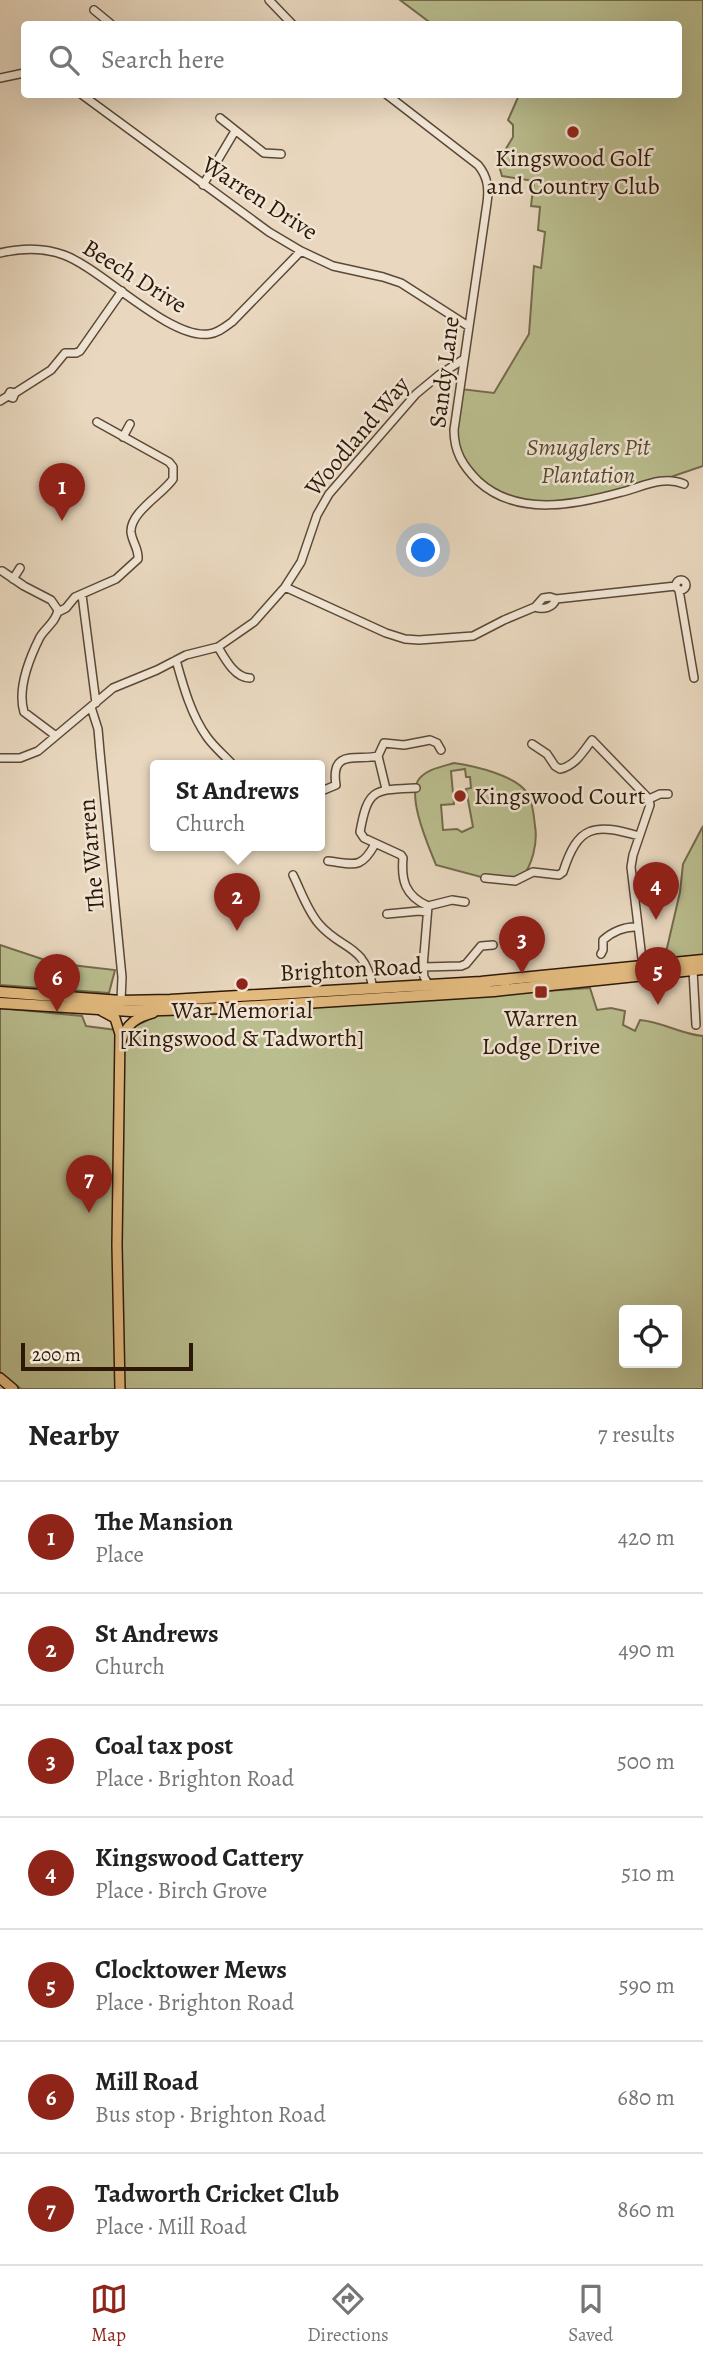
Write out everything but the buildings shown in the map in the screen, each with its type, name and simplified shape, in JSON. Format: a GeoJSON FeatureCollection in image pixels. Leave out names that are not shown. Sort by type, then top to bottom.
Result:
{"type":"FeatureCollection","features":[{"type":"Feature","properties":{"kind":"highway","name":"Brighton Road"},"geometry":{"type":"LineString","coordinates":[[0,992],[121,1001],[194,999],[429,985],[703,960]]}},
{"type":"Feature","properties":{"kind":"highway","name":"Brighton Road"},"geometry":{"type":"LineString","coordinates":[[0,1003],[100,1010],[162,1010],[494,991],[698,970]]}},
{"type":"Feature","properties":{"kind":"main road"},"geometry":{"type":"LineString","coordinates":[[100,1010],[115,1018],[119,1028],[120,1046],[117,1233],[120,1389]]}},
{"type":"Feature","properties":{"kind":"main road"},"geometry":{"type":"LineString","coordinates":[[120,1046],[124,1031],[129,1025],[141,1017],[162,1010]]}},
{"type":"Feature","properties":{"kind":"main road"},"geometry":{"type":"LineString","coordinates":[[0,1378],[13,1389]]}},
{"type":"Feature","properties":{"kind":"street"},"geometry":{"type":"LineString","coordinates":[[269,0],[289,21]]}},
{"type":"Feature","properties":{"kind":"street"},"geometry":{"type":"LineString","coordinates":[[94,10],[107,21]]}},
{"type":"Feature","properties":{"kind":"street"},"geometry":{"type":"LineString","coordinates":[[0,78],[21,74]]}},
{"type":"Feature","properties":{"kind":"street","name":"Warren Drive"},"geometry":{"type":"LineString","coordinates":[[92,98],[248,218],[301,251],[349,271],[401,283],[468,326]]}},
{"type":"Feature","properties":{"kind":"street","name":"Sandy Lane"},"geometry":{"type":"LineString","coordinates":[[391,98],[470,158],[485,175],[488,194],[454,430],[458,455],[467,471],[504,499],[533,505],[582,502],[660,481],[684,484]]}},
{"type":"Feature","properties":{"kind":"street"},"geometry":{"type":"LineString","coordinates":[[220,118],[264,153],[281,153]]}},
{"type":"Feature","properties":{"kind":"street"},"geometry":{"type":"LineString","coordinates":[[203,185],[235,131]]}},
{"type":"Feature","properties":{"kind":"street","name":"Beech Drive"},"geometry":{"type":"LineString","coordinates":[[0,253],[23,249],[57,252],[68,256],[172,325],[195,334],[208,334],[232,322],[301,251]]}},
{"type":"Feature","properties":{"kind":"street"},"geometry":{"type":"LineString","coordinates":[[0,401],[51,370],[65,352],[80,351],[122,291]]}},
{"type":"Feature","properties":{"kind":"street","name":"Woodland Way"},"geometry":{"type":"LineString","coordinates":[[0,758],[29,756],[45,746],[113,688],[191,653],[218,647],[254,622],[285,587],[301,562],[317,514],[329,494],[418,393],[464,359]]}},
{"type":"Feature","properties":{"kind":"street"},"geometry":{"type":"LineString","coordinates":[[56,736],[24,712],[22,694],[26,674],[41,636],[58,612],[66,608],[75,597],[116,579],[138,559],[131,534],[135,517],[173,479],[173,467],[169,462],[97,422]]}},
{"type":"Feature","properties":{"kind":"street"},"geometry":{"type":"LineString","coordinates":[[123,437],[130,424]]}},
{"type":"Feature","properties":{"kind":"street"},"geometry":{"type":"LineString","coordinates":[[13,579],[20,568]]}},
{"type":"Feature","properties":{"kind":"street"},"geometry":{"type":"LineString","coordinates":[[2,571],[51,600],[58,612]]}},
{"type":"Feature","properties":{"kind":"street"},"geometry":{"type":"LineString","coordinates":[[285,587],[386,633],[418,640],[473,636],[535,607],[546,597],[556,599],[678,588],[694,678]]}},
{"type":"Feature","properties":{"kind":"street","name":"The Warren"},"geometry":{"type":"LineString","coordinates":[[82,595],[122,977],[121,1001]]}},
{"type":"Feature","properties":{"kind":"street"},"geometry":{"type":"LineString","coordinates":[[218,647],[238,673],[250,678]]}},
{"type":"Feature","properties":{"kind":"street"},"geometry":{"type":"LineString","coordinates":[[176,660],[202,729],[228,760]]}},
{"type":"Feature","properties":{"kind":"street"},"geometry":{"type":"LineString","coordinates":[[532,744],[547,754],[555,766],[566,768],[579,758],[597,732]]}},
{"type":"Feature","properties":{"kind":"street"},"geometry":{"type":"LineString","coordinates":[[386,789],[378,756],[382,745],[404,745],[430,740],[437,743],[441,750]]}},
{"type":"Feature","properties":{"kind":"street"},"geometry":{"type":"LineString","coordinates":[[592,740],[649,799],[650,804],[631,867],[643,967]]}},
{"type":"Feature","properties":{"kind":"street"},"geometry":{"type":"LineString","coordinates":[[325,790],[336,785],[335,771],[345,759],[354,756],[378,756]]}},
{"type":"Feature","properties":{"kind":"street"},"geometry":{"type":"LineString","coordinates":[[416,788],[376,792],[368,801],[360,829],[362,837],[403,858],[403,881],[415,898],[428,909]]}},
{"type":"Feature","properties":{"kind":"street"},"geometry":{"type":"LineString","coordinates":[[649,799],[668,794]]}},
{"type":"Feature","properties":{"kind":"street"},"geometry":{"type":"LineString","coordinates":[[485,878],[515,881],[533,872],[559,875],[563,872],[574,844],[582,835],[594,830],[612,828],[639,835]]}},
{"type":"Feature","properties":{"kind":"street"},"geometry":{"type":"LineString","coordinates":[[328,861],[360,863],[368,858],[375,844]]}},
{"type":"Feature","properties":{"kind":"street"},"geometry":{"type":"LineString","coordinates":[[293,875],[318,923],[351,947],[361,958],[373,988]]}},
{"type":"Feature","properties":{"kind":"street"},"geometry":{"type":"LineString","coordinates":[[387,914],[419,911],[452,900],[465,902]]}},
{"type":"Feature","properties":{"kind":"street"},"geometry":{"type":"LineString","coordinates":[[428,909],[423,967],[424,977],[429,985]]}},
{"type":"Feature","properties":{"kind":"street"},"geometry":{"type":"LineString","coordinates":[[601,954],[603,940],[612,933],[637,927]]}},
{"type":"Feature","properties":{"kind":"street"},"geometry":{"type":"LineString","coordinates":[[423,967],[461,966],[466,964],[481,946],[493,945]]}},
{"type":"Feature","properties":{"kind":"street"},"geometry":{"type":"LineString","coordinates":[[696,1025],[698,970]]}},
{"type":"Feature","properties":{"kind":"green space","name":"Smugglers Pit Plantation"},"geometry":{"type":"Polygon","coordinates":[[[400,0],[703,0],[703,466],[582,502],[512,501],[467,471],[455,445],[461,389],[494,393],[529,334],[534,266],[541,268],[545,232],[538,230],[540,207],[531,206],[534,181],[502,176],[498,162],[513,137],[513,125],[508,120],[518,98],[682,98],[682,21],[428,21],[400,0]]]}},
{"type":"Feature","properties":{"kind":"green space"},"geometry":{"type":"Polygon","coordinates":[[[454,763],[494,772],[522,787],[528,794],[533,810],[536,839],[531,860],[522,878],[485,878],[436,865],[420,822],[415,797],[416,787],[419,779],[426,773],[454,763]],[[465,769],[451,771],[454,804],[441,805],[443,830],[457,829],[462,832],[473,827],[466,789],[471,788],[470,777],[466,777],[465,769]]]}},
{"type":"Feature","properties":{"kind":"green space"},"geometry":{"type":"Polygon","coordinates":[[[703,826],[703,955],[653,962],[667,948],[680,892],[683,864],[703,826]]]}},
{"type":"Feature","properties":{"kind":"green space"},"geometry":{"type":"Polygon","coordinates":[[[0,945],[54,963],[115,970],[109,993],[0,985],[0,945]]]}},
{"type":"Feature","properties":{"kind":"green space"},"geometry":{"type":"Polygon","coordinates":[[[590,988],[597,1010],[611,1008],[625,1011],[623,1025],[635,1031],[640,1020],[703,1036],[703,1389],[21,1389],[0,1372],[0,1008],[82,1016],[86,1026],[116,1030],[121,1038],[135,1026],[159,1015],[590,988]]]}},
{"type":"Feature","properties":{"kind":"waterway"},"geometry":{"type":"LineString","coordinates":[[197,1015],[270,1011]]}},
{"type":"Feature","properties":{"kind":"place","name":"Kingswood Golf and Country Club"},"geometry":{"type":"Point","coordinates":[573,132]}},
{"type":"Feature","properties":{"kind":"place","name":"The Mansion"},"geometry":{"type":"Point","coordinates":[62,521]}},
{"type":"Feature","properties":{"kind":"place","name":"Kingswood Court"},"geometry":{"type":"Point","coordinates":[460,796]}},
{"type":"Feature","properties":{"kind":"place","name":"Kingswood Cattery"},"geometry":{"type":"Point","coordinates":[656,920]}},
{"type":"Feature","properties":{"kind":"place","name":"St Andrews"},"geometry":{"type":"Point","coordinates":[237,931]}},
{"type":"Feature","properties":{"kind":"place","name":"Coal tax post"},"geometry":{"type":"Point","coordinates":[522,974]}},
{"type":"Feature","properties":{"kind":"place","name":"War Memorial [Kingswood & Tadworth]"},"geometry":{"type":"Point","coordinates":[242,984]}},
{"type":"Feature","properties":{"kind":"place","name":"Warren Lodge Drive"},"geometry":{"type":"Point","coordinates":[541,992]}},
{"type":"Feature","properties":{"kind":"place","name":"Clocktower Mews"},"geometry":{"type":"Point","coordinates":[658,1005]}},
{"type":"Feature","properties":{"kind":"place","name":"Mill Road"},"geometry":{"type":"Point","coordinates":[57,1012]}},
{"type":"Feature","properties":{"kind":"place","name":"Tadworth Cricket Club"},"geometry":{"type":"Point","coordinates":[89,1213]}}]}
